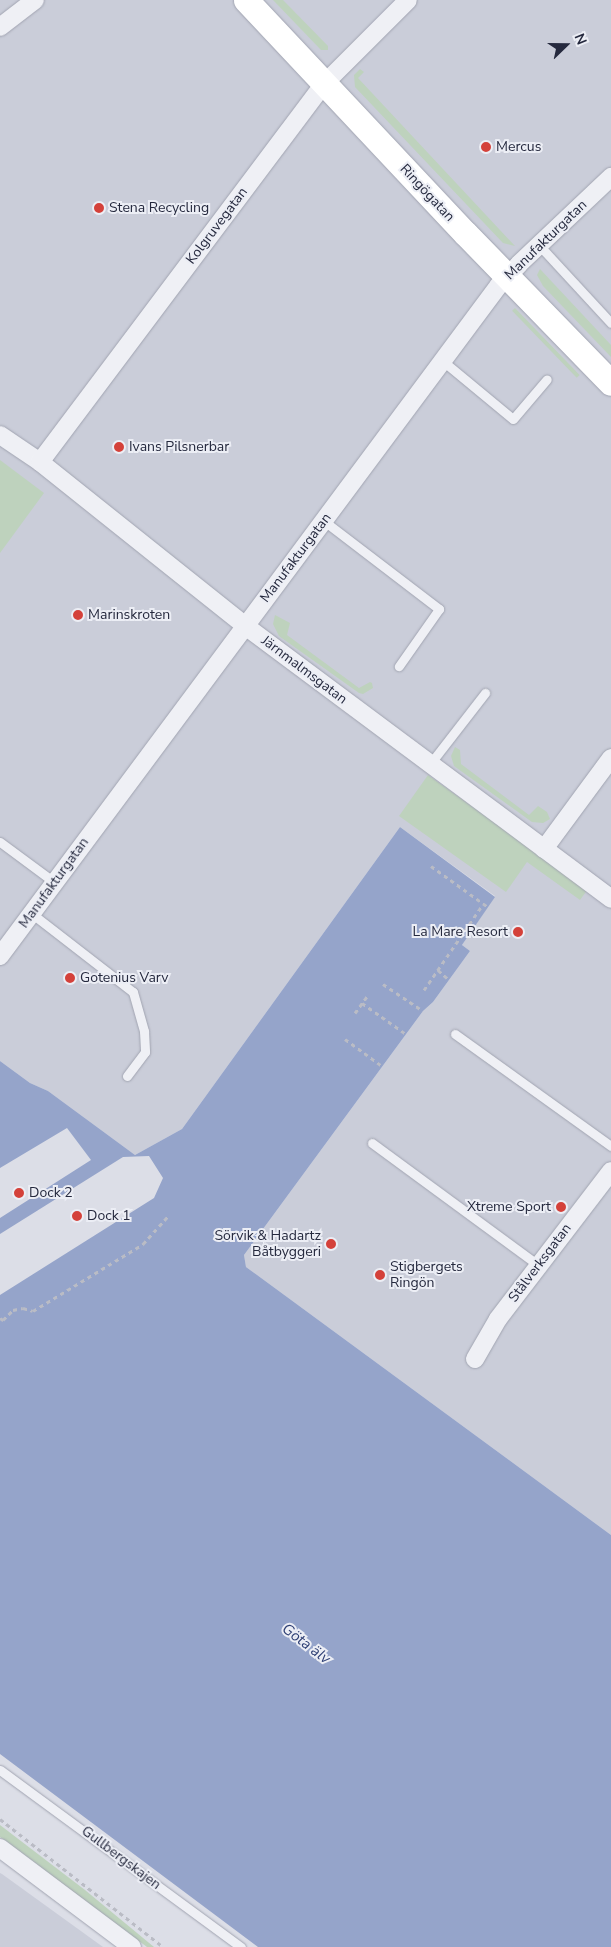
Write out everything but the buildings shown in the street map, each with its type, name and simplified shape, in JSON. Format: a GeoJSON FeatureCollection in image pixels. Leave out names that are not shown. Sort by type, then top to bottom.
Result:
{"type":"FeatureCollection","features":[{"type":"Feature","properties":{"kind":"street"},"geometry":{"type":"LineString","coordinates":[[0,27],[35,0]]}},
{"type":"Feature","properties":{"kind":"street","name":"Ringögatan"},"geometry":{"type":"LineString","coordinates":[[246,0],[465,233],[611,383]]}},
{"type":"Feature","properties":{"kind":"street","name":"Kolgruvegatan"},"geometry":{"type":"LineString","coordinates":[[40,462],[325,83],[408,0]]}},
{"type":"Feature","properties":{"kind":"street","name":"Manufakturgatan"},"geometry":{"type":"LineString","coordinates":[[0,956],[244,625],[508,276],[611,177]]}},
{"type":"Feature","properties":{"kind":"street","name":"Järnmalmsgatan"},"geometry":{"type":"LineString","coordinates":[[0,435],[40,462],[244,625],[544,849],[610,895]]}},
{"type":"Feature","properties":{"kind":"street"},"geometry":{"type":"LineString","coordinates":[[544,849],[611,758]]}},
{"type":"Feature","properties":{"kind":"street","name":"Stålverksgatan"},"geometry":{"type":"LineString","coordinates":[[475,1359],[498,1319],[611,1171]]}},
{"type":"Feature","properties":{"kind":"street"},"geometry":{"type":"LineString","coordinates":[[0,1848],[132,1947]]}},
{"type":"Feature","properties":{"kind":"lane"},"geometry":{"type":"LineString","coordinates":[[539,245],[611,323]]}},
{"type":"Feature","properties":{"kind":"lane"},"geometry":{"type":"LineString","coordinates":[[444,362],[513,419],[547,380]]}},
{"type":"Feature","properties":{"kind":"lane"},"geometry":{"type":"LineString","coordinates":[[324,521],[439,609],[399,666]]}},
{"type":"Feature","properties":{"kind":"lane"},"geometry":{"type":"LineString","coordinates":[[430,764],[485,693]]}},
{"type":"Feature","properties":{"kind":"lane"},"geometry":{"type":"LineString","coordinates":[[0,842],[54,882]]}},
{"type":"Feature","properties":{"kind":"lane"},"geometry":{"type":"LineString","coordinates":[[31,913],[133,992],[144,1031],[145,1052],[127,1076]]}},
{"type":"Feature","properties":{"kind":"lane"},"geometry":{"type":"LineString","coordinates":[[455,1034],[611,1146]]}},
{"type":"Feature","properties":{"kind":"lane"},"geometry":{"type":"LineString","coordinates":[[372,1143],[538,1265]]}},
{"type":"Feature","properties":{"kind":"lane","name":"Gullbergskajen"},"geometry":{"type":"LineString","coordinates":[[0,1770],[241,1947]]}},
{"type":"Feature","properties":{"kind":"path"},"geometry":{"type":"LineString","coordinates":[[431,866],[488,907]]}},
{"type":"Feature","properties":{"kind":"path"},"geometry":{"type":"LineString","coordinates":[[424,990],[483,904]]}},
{"type":"Feature","properties":{"kind":"path"},"geometry":{"type":"LineString","coordinates":[[438,970],[448,979]]}},
{"type":"Feature","properties":{"kind":"path"},"geometry":{"type":"LineString","coordinates":[[383,984],[423,1010]]}},
{"type":"Feature","properties":{"kind":"path"},"geometry":{"type":"LineString","coordinates":[[355,1013],[368,995]]}},
{"type":"Feature","properties":{"kind":"path"},"geometry":{"type":"LineString","coordinates":[[362,1003],[406,1034]]}},
{"type":"Feature","properties":{"kind":"path"},"geometry":{"type":"LineString","coordinates":[[345,1039],[382,1066]]}},
{"type":"Feature","properties":{"kind":"path"},"geometry":{"type":"LineString","coordinates":[[0,1318],[3,1320],[13,1310],[23,1308],[33,1311],[143,1244],[169,1215]]}},
{"type":"Feature","properties":{"kind":"path"},"geometry":{"type":"LineString","coordinates":[[0,1820],[163,1947]]}},
{"type":"Feature","properties":{"kind":"shaded area"},"geometry":{"type":"Polygon","coordinates":[[[0,0],[611,0],[611,1535],[246,1267],[244,1255],[423,1011],[433,1002],[470,951],[462,945],[495,896],[400,827],[182,1129],[135,1155],[48,1091],[30,1083],[0,1061],[0,0]]]}},
{"type":"Feature","properties":{"kind":"shaded area"},"geometry":{"type":"Polygon","coordinates":[[[0,1873],[2,1874],[103,1947],[0,1947],[0,1873]]]}},
{"type":"Feature","properties":{"kind":"green space"},"geometry":{"type":"Polygon","coordinates":[[[273,0],[283,0],[328,46],[328,50],[321,50],[273,0]]]}},
{"type":"Feature","properties":{"kind":"green space"},"geometry":{"type":"Polygon","coordinates":[[[360,69],[364,72],[358,78],[515,246],[503,243],[355,87],[354,75],[360,69]]]}},
{"type":"Feature","properties":{"kind":"green space"},"geometry":{"type":"Polygon","coordinates":[[[540,269],[611,345],[611,357],[543,286],[537,275],[540,269]]]}},
{"type":"Feature","properties":{"kind":"green space"},"geometry":{"type":"Polygon","coordinates":[[[515,308],[580,375],[577,378],[512,311],[515,308]]]}},
{"type":"Feature","properties":{"kind":"green space"},"geometry":{"type":"Polygon","coordinates":[[[0,460],[44,493],[0,553],[0,460]]]}},
{"type":"Feature","properties":{"kind":"green space"},"geometry":{"type":"Polygon","coordinates":[[[275,615],[290,623],[287,635],[359,688],[370,682],[373,688],[363,694],[359,693],[279,636],[273,624],[275,615]]]}},
{"type":"Feature","properties":{"kind":"green space"},"geometry":{"type":"Polygon","coordinates":[[[455,747],[460,750],[461,764],[529,815],[538,806],[547,812],[550,819],[543,823],[532,822],[454,766],[451,756],[455,747]]]}},
{"type":"Feature","properties":{"kind":"green space"},"geometry":{"type":"Polygon","coordinates":[[[428,775],[588,889],[580,900],[527,862],[506,892],[399,816],[428,775]]]}},
{"type":"Feature","properties":{"kind":"green space"},"geometry":{"type":"Polygon","coordinates":[[[0,1825],[85,1890],[154,1947],[147,1947],[0,1837],[0,1825]]]}},
{"type":"Feature","properties":{"kind":"water","name":"Göta älv"},"geometry":{"type":"Polygon","coordinates":[[[400,827],[495,897],[462,945],[470,951],[433,1002],[423,1011],[244,1255],[246,1267],[611,1535],[611,1947],[258,1947],[0,1754],[0,1295],[154,1198],[163,1178],[149,1156],[123,1157],[0,1234],[0,1218],[91,1160],[67,1128],[0,1168],[0,1061],[30,1083],[48,1091],[135,1155],[182,1129],[400,827]]]}},
{"type":"Feature","properties":{"kind":"place","name":"Mercus"},"geometry":{"type":"Point","coordinates":[486,147]}},
{"type":"Feature","properties":{"kind":"place","name":"Stena Recycling"},"geometry":{"type":"Point","coordinates":[99,208]}},
{"type":"Feature","properties":{"kind":"place","name":"Ivans Pilsnerbar"},"geometry":{"type":"Point","coordinates":[119,447]}},
{"type":"Feature","properties":{"kind":"place","name":"Marinskroten"},"geometry":{"type":"Point","coordinates":[78,615]}},
{"type":"Feature","properties":{"kind":"place","name":"La Mare Resort"},"geometry":{"type":"Point","coordinates":[518,932]}},
{"type":"Feature","properties":{"kind":"place","name":"Gotenius Varv"},"geometry":{"type":"Point","coordinates":[70,978]}},
{"type":"Feature","properties":{"kind":"place","name":"Dock 2"},"geometry":{"type":"Point","coordinates":[19,1193]}},
{"type":"Feature","properties":{"kind":"place","name":"Xtreme Sport"},"geometry":{"type":"Point","coordinates":[561,1207]}},
{"type":"Feature","properties":{"kind":"place","name":"Dock 1"},"geometry":{"type":"Point","coordinates":[77,1216]}},
{"type":"Feature","properties":{"kind":"place","name":"Sörvik & Hadartz Båtbyggeri"},"geometry":{"type":"Point","coordinates":[331,1244]}},
{"type":"Feature","properties":{"kind":"place","name":"Stigbergets Ringön"},"geometry":{"type":"Point","coordinates":[380,1275]}}]}
